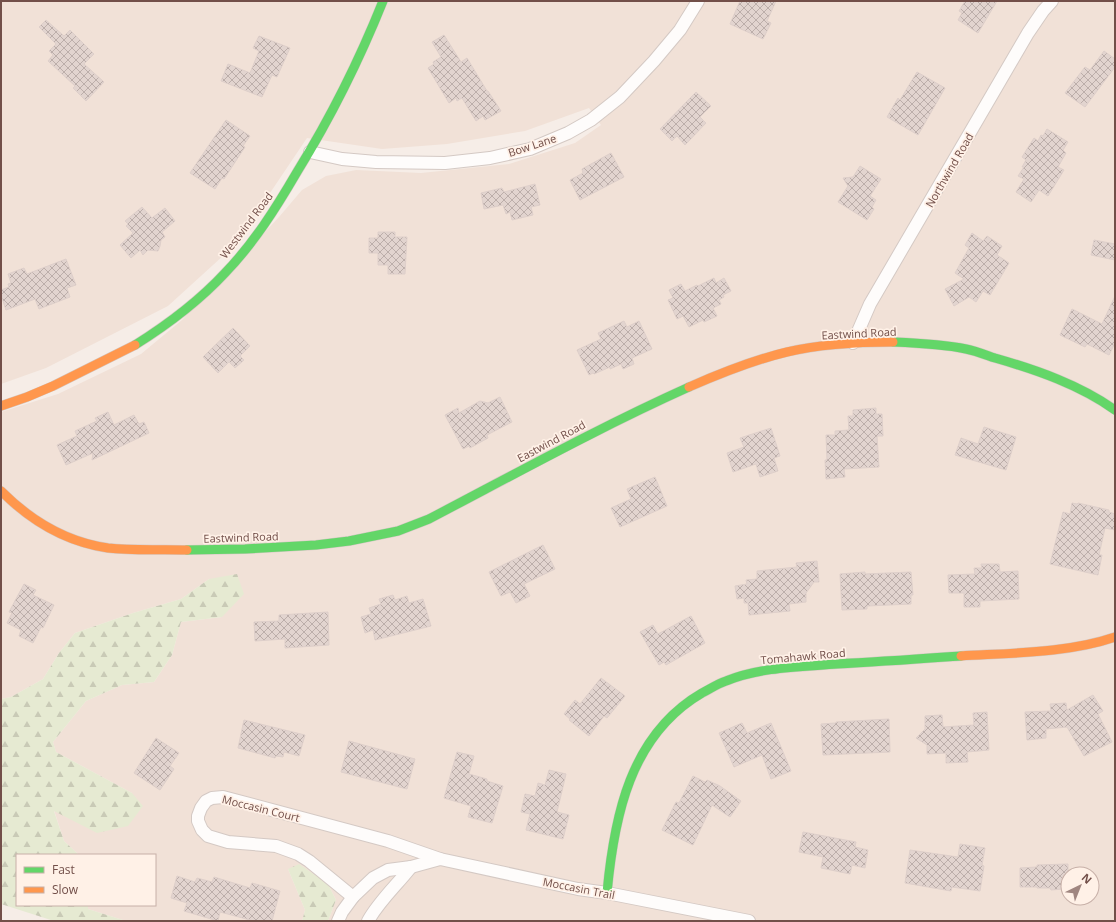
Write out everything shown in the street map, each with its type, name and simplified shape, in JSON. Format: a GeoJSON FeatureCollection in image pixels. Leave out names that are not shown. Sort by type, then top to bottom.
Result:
{"type":"FeatureCollection","features":[{"type":"Feature","properties":{"kind":"street","name":"Westwind Road"},"geometry":{"type":"LineString","coordinates":[[1,406],[73,378],[138,343],[183,312],[213,285],[244,252],[280,201],[328,122],[372,30],[383,1]]}},
{"type":"Feature","properties":{"kind":"street","name":"Bow Lane"},"geometry":{"type":"LineString","coordinates":[[310,152],[342,159],[362,161],[445,163],[490,158],[530,148],[568,133],[591,120],[620,97],[654,61],[680,30],[698,1]]}},
{"type":"Feature","properties":{"kind":"street","name":"Northwind Road"},"geometry":{"type":"LineString","coordinates":[[853,343],[870,304],[1028,33],[1052,1]]}},
{"type":"Feature","properties":{"kind":"street","name":"Eastwind Road"},"geometry":{"type":"LineString","coordinates":[[1,491],[19,508],[46,527],[66,536],[96,546],[129,549],[215,551],[306,547],[355,540],[398,531],[429,519],[611,423],[663,398],[713,377],[762,359],[802,349],[853,343],[917,343],[965,350],[1011,361],[1071,385],[1113,406]]}},
{"type":"Feature","properties":{"kind":"street","name":"Tomahawk Road"},"geometry":{"type":"LineString","coordinates":[[607,893],[609,870],[619,813],[634,767],[652,738],[669,718],[692,699],[705,691],[719,684],[747,674],[779,668],[1038,651],[1091,645],[1115,637]]}},
{"type":"Feature","properties":{"kind":"street","name":"Moccasin Court"},"geometry":{"type":"LineString","coordinates":[[353,897],[298,854],[276,846],[228,842],[208,836],[202,830],[198,821],[201,808],[212,798],[223,797],[388,841],[440,859]]}},
{"type":"Feature","properties":{"kind":"street","name":"Moccasin Trail"},"geometry":{"type":"LineString","coordinates":[[338,921],[342,912],[353,897],[373,878],[388,870],[411,867],[440,859],[578,889],[607,893],[749,921]]}},
{"type":"Feature","properties":{"kind":"street"},"geometry":{"type":"LineString","coordinates":[[368,921],[384,898],[411,867]]}},
{"type":"Feature","properties":{"kind":"shaded area"},"geometry":{"type":"Polygon","coordinates":[[[1,1],[1115,1],[1115,921],[328,921],[336,900],[328,884],[288,869],[305,910],[302,921],[126,921],[88,909],[88,906],[156,906],[156,854],[78,854],[64,841],[54,810],[132,793],[56,752],[53,742],[86,701],[122,685],[154,682],[172,655],[181,622],[222,617],[209,579],[181,599],[133,613],[75,633],[59,653],[43,679],[11,697],[1,699],[1,412],[58,394],[141,354],[182,320],[279,217],[302,190],[326,176],[356,170],[421,173],[509,164],[575,143],[601,125],[589,108],[525,131],[447,144],[382,149],[307,138],[235,245],[168,306],[46,368],[1,384],[1,1]]]}},
{"type":"Feature","properties":{"kind":"green space"},"geometry":{"type":"Polygon","coordinates":[[[237,574],[244,594],[222,617],[181,622],[172,655],[154,682],[122,685],[86,701],[53,742],[56,752],[132,793],[143,806],[128,826],[97,833],[54,811],[64,841],[78,854],[16,854],[16,906],[88,906],[88,909],[126,921],[54,921],[1,904],[1,699],[11,697],[43,679],[59,653],[75,633],[133,613],[181,599],[209,579],[237,574]]]}},
{"type":"Feature","properties":{"kind":"green space"},"geometry":{"type":"Polygon","coordinates":[[[299,864],[328,884],[336,900],[328,921],[302,921],[305,910],[288,869],[299,864]]]}},
{"type":"Feature","properties":{"kind":"building"},"geometry":{"type":"Polygon","coordinates":[[[740,1],[776,1],[767,21],[771,23],[763,39],[730,24],[740,1]]]}},
{"type":"Feature","properties":{"kind":"building"},"geometry":{"type":"Polygon","coordinates":[[[965,1],[997,1],[978,33],[958,20],[962,13],[959,11],[965,1]]]}},
{"type":"Feature","properties":{"kind":"building"},"geometry":{"type":"Polygon","coordinates":[[[46,20],[64,36],[70,30],[94,54],[84,64],[104,82],[86,101],[73,88],[75,86],[48,61],[53,55],[49,51],[56,44],[39,27],[46,20]]]}},
{"type":"Feature","properties":{"kind":"building"},"geometry":{"type":"Polygon","coordinates":[[[444,35],[461,62],[467,58],[501,111],[485,120],[483,116],[476,121],[462,98],[457,101],[456,98],[449,103],[428,68],[434,64],[433,62],[441,57],[432,42],[444,35]]]}},
{"type":"Feature","properties":{"kind":"building"},"geometry":{"type":"Polygon","coordinates":[[[259,36],[290,48],[277,77],[272,75],[262,97],[221,81],[228,64],[250,73],[259,51],[253,48],[259,36]]]}},
{"type":"Feature","properties":{"kind":"building"},"geometry":{"type":"Polygon","coordinates":[[[1104,51],[1115,59],[1115,67],[1085,107],[1065,93],[1085,67],[1090,70],[1104,51]]]}},
{"type":"Feature","properties":{"kind":"building"},"geometry":{"type":"Polygon","coordinates":[[[917,72],[945,88],[918,135],[887,117],[898,98],[900,100],[917,72]]]}},
{"type":"Feature","properties":{"kind":"building"},"geometry":{"type":"Polygon","coordinates":[[[696,92],[711,106],[700,117],[706,123],[685,145],[677,136],[672,141],[660,129],[696,92]]]}},
{"type":"Feature","properties":{"kind":"building"},"geometry":{"type":"Polygon","coordinates":[[[226,120],[250,136],[243,146],[245,147],[224,179],[222,178],[215,189],[190,173],[226,120]]]}},
{"type":"Feature","properties":{"kind":"building"},"geometry":{"type":"Polygon","coordinates":[[[1047,129],[1068,142],[1063,150],[1066,153],[1058,167],[1064,170],[1048,196],[1039,190],[1031,202],[1016,192],[1024,179],[1018,176],[1024,167],[1022,167],[1026,160],[1022,157],[1034,138],[1038,141],[1047,129]]]}},
{"type":"Feature","properties":{"kind":"building"},"geometry":{"type":"Polygon","coordinates":[[[611,153],[624,177],[580,200],[570,180],[583,173],[582,169],[611,153]]]}},
{"type":"Feature","properties":{"kind":"building"},"geometry":{"type":"Polygon","coordinates":[[[860,166],[881,179],[870,196],[876,200],[872,207],[874,209],[867,220],[838,202],[848,186],[843,178],[853,177],[860,166]]]}},
{"type":"Feature","properties":{"kind":"building"},"geometry":{"type":"Polygon","coordinates":[[[535,184],[540,205],[531,207],[533,215],[512,220],[510,212],[506,214],[503,205],[484,209],[481,193],[502,188],[504,192],[535,184]]]}},
{"type":"Feature","properties":{"kind":"building"},"geometry":{"type":"Polygon","coordinates":[[[142,207],[152,218],[165,208],[175,221],[162,232],[165,237],[161,240],[158,251],[148,250],[143,255],[140,250],[131,258],[120,245],[133,233],[126,226],[128,224],[125,221],[142,207]]]}},
{"type":"Feature","properties":{"kind":"building"},"geometry":{"type":"Polygon","coordinates":[[[378,232],[395,232],[395,237],[407,237],[405,274],[388,274],[388,265],[378,265],[378,253],[369,253],[369,238],[378,238],[378,232]]]}},
{"type":"Feature","properties":{"kind":"building"},"geometry":{"type":"Polygon","coordinates":[[[972,233],[983,241],[987,236],[1002,246],[997,255],[1009,263],[990,295],[983,291],[976,302],[969,297],[954,306],[945,289],[964,279],[955,273],[969,248],[965,245],[972,233]]]}},
{"type":"Feature","properties":{"kind":"building"},"geometry":{"type":"Polygon","coordinates":[[[1094,240],[1115,244],[1115,260],[1091,255],[1094,240]]]}},
{"type":"Feature","properties":{"kind":"building"},"geometry":{"type":"Polygon","coordinates":[[[66,259],[76,285],[67,288],[70,297],[39,309],[35,299],[6,310],[1,295],[1,290],[9,287],[8,284],[11,283],[8,274],[24,268],[27,274],[66,259]]]}},
{"type":"Feature","properties":{"kind":"building"},"geometry":{"type":"Polygon","coordinates":[[[714,278],[716,283],[724,278],[731,291],[723,295],[724,297],[719,300],[721,304],[713,308],[717,316],[704,322],[703,320],[689,327],[683,316],[677,319],[668,300],[673,298],[669,290],[681,284],[685,291],[714,278]]]}},
{"type":"Feature","properties":{"kind":"building"},"geometry":{"type":"Polygon","coordinates":[[[1115,296],[1115,343],[1109,355],[1087,344],[1085,347],[1060,335],[1072,309],[1102,324],[1115,296]]]}},
{"type":"Feature","properties":{"kind":"building"},"geometry":{"type":"Polygon","coordinates":[[[624,321],[627,327],[639,321],[652,349],[632,358],[634,364],[623,369],[621,364],[589,375],[577,350],[601,339],[598,333],[624,321]]]}},
{"type":"Feature","properties":{"kind":"building"},"geometry":{"type":"Polygon","coordinates":[[[233,328],[250,346],[240,356],[244,360],[235,368],[229,362],[218,373],[203,357],[233,328]]]}},
{"type":"Feature","properties":{"kind":"building"},"geometry":{"type":"Polygon","coordinates":[[[500,397],[512,422],[487,435],[488,438],[470,448],[469,446],[463,449],[445,415],[458,408],[459,413],[480,401],[488,403],[500,397]]]}},
{"type":"Feature","properties":{"kind":"building"},"geometry":{"type":"Polygon","coordinates":[[[876,408],[876,414],[882,414],[883,436],[877,436],[879,467],[844,469],[845,477],[826,479],[826,435],[835,435],[835,431],[849,430],[848,416],[853,416],[853,410],[876,408]]]}},
{"type":"Feature","properties":{"kind":"building"},"geometry":{"type":"Polygon","coordinates":[[[108,412],[114,425],[134,415],[139,424],[144,422],[149,433],[92,460],[93,453],[66,465],[57,445],[77,436],[75,431],[97,421],[95,418],[108,412]]]}},
{"type":"Feature","properties":{"kind":"building"},"geometry":{"type":"Polygon","coordinates":[[[984,427],[1016,437],[1006,470],[955,455],[961,438],[978,444],[984,427]]]}},
{"type":"Feature","properties":{"kind":"building"},"geometry":{"type":"Polygon","coordinates":[[[771,428],[780,456],[774,458],[778,471],[760,477],[756,464],[733,472],[727,453],[744,447],[740,438],[771,428]]]}},
{"type":"Feature","properties":{"kind":"building"},"geometry":{"type":"Polygon","coordinates":[[[655,477],[667,506],[620,527],[611,508],[631,499],[627,489],[655,477]]]}},
{"type":"Feature","properties":{"kind":"building"},"geometry":{"type":"Polygon","coordinates":[[[1072,503],[1109,510],[1109,512],[1115,514],[1115,530],[1105,528],[1099,555],[1102,555],[1098,575],[1050,564],[1063,512],[1070,514],[1072,503]]]}},
{"type":"Feature","properties":{"kind":"building"},"geometry":{"type":"Polygon","coordinates":[[[543,545],[555,569],[524,584],[530,596],[516,603],[510,592],[501,596],[489,572],[543,545]]]}},
{"type":"Feature","properties":{"kind":"building"},"geometry":{"type":"Polygon","coordinates":[[[817,561],[819,582],[814,582],[806,593],[806,602],[789,604],[790,611],[749,615],[748,603],[744,603],[744,598],[737,599],[735,586],[747,584],[746,580],[757,579],[757,571],[797,567],[796,563],[817,561]]]}},
{"type":"Feature","properties":{"kind":"building"},"geometry":{"type":"Polygon","coordinates":[[[981,564],[999,564],[1000,572],[1018,571],[1019,599],[980,601],[980,607],[964,607],[964,593],[949,593],[948,575],[975,574],[974,568],[982,568],[981,564]]]}},
{"type":"Feature","properties":{"kind":"building"},"geometry":{"type":"Polygon","coordinates":[[[865,572],[865,574],[911,572],[913,595],[911,595],[911,604],[867,606],[867,609],[842,610],[840,574],[865,572]]]}},
{"type":"Feature","properties":{"kind":"building"},"geometry":{"type":"Polygon","coordinates":[[[24,584],[36,590],[33,595],[54,605],[43,628],[41,627],[33,643],[19,636],[21,630],[7,623],[12,613],[9,612],[24,584]]]}},
{"type":"Feature","properties":{"kind":"building"},"geometry":{"type":"Polygon","coordinates":[[[393,595],[395,600],[407,596],[409,603],[423,599],[431,626],[375,640],[373,630],[365,633],[361,617],[371,614],[369,608],[381,604],[379,599],[393,595]]]}},
{"type":"Feature","properties":{"kind":"building"},"geometry":{"type":"Polygon","coordinates":[[[328,612],[329,645],[285,648],[285,639],[255,641],[254,622],[279,621],[279,615],[328,612]]]}},
{"type":"Feature","properties":{"kind":"building"},"geometry":{"type":"Polygon","coordinates":[[[691,616],[705,643],[666,665],[664,662],[659,665],[640,632],[653,625],[658,634],[691,616]]]}},
{"type":"Feature","properties":{"kind":"building"},"geometry":{"type":"Polygon","coordinates":[[[601,678],[625,696],[607,718],[604,716],[589,736],[569,720],[570,719],[564,714],[575,700],[580,704],[601,678]]]}},
{"type":"Feature","properties":{"kind":"building"},"geometry":{"type":"Polygon","coordinates":[[[1093,695],[1103,711],[1098,714],[1112,742],[1084,756],[1067,727],[1046,729],[1046,738],[1027,740],[1025,712],[1051,711],[1050,704],[1066,703],[1067,710],[1093,695]]]}},
{"type":"Feature","properties":{"kind":"building"},"geometry":{"type":"Polygon","coordinates":[[[987,712],[989,750],[967,752],[968,762],[946,763],[946,753],[927,754],[927,745],[916,738],[925,729],[925,716],[942,715],[943,727],[974,725],[973,713],[987,712]]]}},
{"type":"Feature","properties":{"kind":"building"},"geometry":{"type":"Polygon","coordinates":[[[889,719],[890,752],[823,755],[821,724],[889,719]]]}},
{"type":"Feature","properties":{"kind":"building"},"geometry":{"type":"Polygon","coordinates":[[[244,720],[305,735],[299,756],[284,752],[283,757],[276,756],[275,758],[238,748],[244,720]]]}},
{"type":"Feature","properties":{"kind":"building"},"geometry":{"type":"Polygon","coordinates":[[[742,723],[747,733],[771,723],[791,771],[771,779],[762,755],[734,767],[719,733],[742,723]]]}},
{"type":"Feature","properties":{"kind":"building"},"geometry":{"type":"Polygon","coordinates":[[[156,738],[179,753],[170,766],[174,769],[160,790],[134,773],[156,738]]]}},
{"type":"Feature","properties":{"kind":"building"},"geometry":{"type":"Polygon","coordinates":[[[349,741],[415,759],[407,789],[341,772],[349,741]]]}},
{"type":"Feature","properties":{"kind":"building"},"geometry":{"type":"Polygon","coordinates":[[[457,752],[474,756],[469,774],[487,779],[487,781],[503,786],[492,823],[468,817],[471,806],[444,798],[457,752]]]}},
{"type":"Feature","properties":{"kind":"building"},"geometry":{"type":"Polygon","coordinates":[[[549,770],[566,774],[557,812],[569,815],[563,839],[526,830],[530,814],[521,812],[525,794],[535,796],[538,783],[545,785],[549,770]]]}},
{"type":"Feature","properties":{"kind":"building"},"geometry":{"type":"Polygon","coordinates":[[[693,776],[705,782],[707,780],[720,786],[741,801],[730,817],[712,805],[693,845],[662,830],[676,802],[679,803],[693,776]]]}},
{"type":"Feature","properties":{"kind":"building"},"geometry":{"type":"Polygon","coordinates":[[[803,832],[856,842],[855,847],[868,850],[865,868],[852,865],[850,874],[821,868],[823,857],[799,852],[803,832]]]}},
{"type":"Feature","properties":{"kind":"building"},"geometry":{"type":"Polygon","coordinates":[[[960,844],[985,848],[980,891],[952,887],[951,891],[905,883],[910,850],[958,857],[960,844]]]}},
{"type":"Feature","properties":{"kind":"building"},"geometry":{"type":"Polygon","coordinates":[[[1068,864],[1068,866],[1060,866],[1060,889],[1051,890],[1050,888],[1020,887],[1020,868],[1037,867],[1037,865],[1068,864]]]}},
{"type":"Feature","properties":{"kind":"building"},"geometry":{"type":"Polygon","coordinates":[[[177,876],[195,882],[197,878],[212,882],[214,877],[250,888],[252,883],[280,891],[272,921],[254,921],[220,912],[218,921],[184,911],[187,903],[171,898],[177,876]]]}},
{"type":"Feature","properties":{"kind":"traffic: fast"},"geometry":{"type":"LineString","coordinates":[[135,345],[171,321],[194,303],[236,262],[246,250],[281,199],[333,110],[383,1]]}},
{"type":"Feature","properties":{"kind":"traffic: fast"},"geometry":{"type":"LineString","coordinates":[[893,342],[957,347],[977,352],[1058,379],[1102,401],[1115,410]]}},
{"type":"Feature","properties":{"kind":"traffic: fast"},"geometry":{"type":"LineString","coordinates":[[187,550],[245,549],[316,545],[349,541],[398,531],[429,519],[590,434],[689,387]]}},
{"type":"Feature","properties":{"kind":"traffic: fast"},"geometry":{"type":"LineString","coordinates":[[607,893],[615,836],[621,807],[630,780],[642,755],[658,731],[678,711],[702,693],[739,676],[766,670],[961,656]]}},
{"type":"Feature","properties":{"kind":"traffic: slow"},"geometry":{"type":"LineString","coordinates":[[689,387],[737,367],[787,352],[840,344],[893,342]]}},
{"type":"Feature","properties":{"kind":"traffic: slow"},"geometry":{"type":"LineString","coordinates":[[1,406],[53,386],[135,345]]}},
{"type":"Feature","properties":{"kind":"traffic: slow"},"geometry":{"type":"LineString","coordinates":[[1,491],[12,502],[37,520],[63,535],[78,541],[118,549],[187,550]]}},
{"type":"Feature","properties":{"kind":"traffic: slow"},"geometry":{"type":"LineString","coordinates":[[961,656],[1059,649],[1115,637]]}}]}
